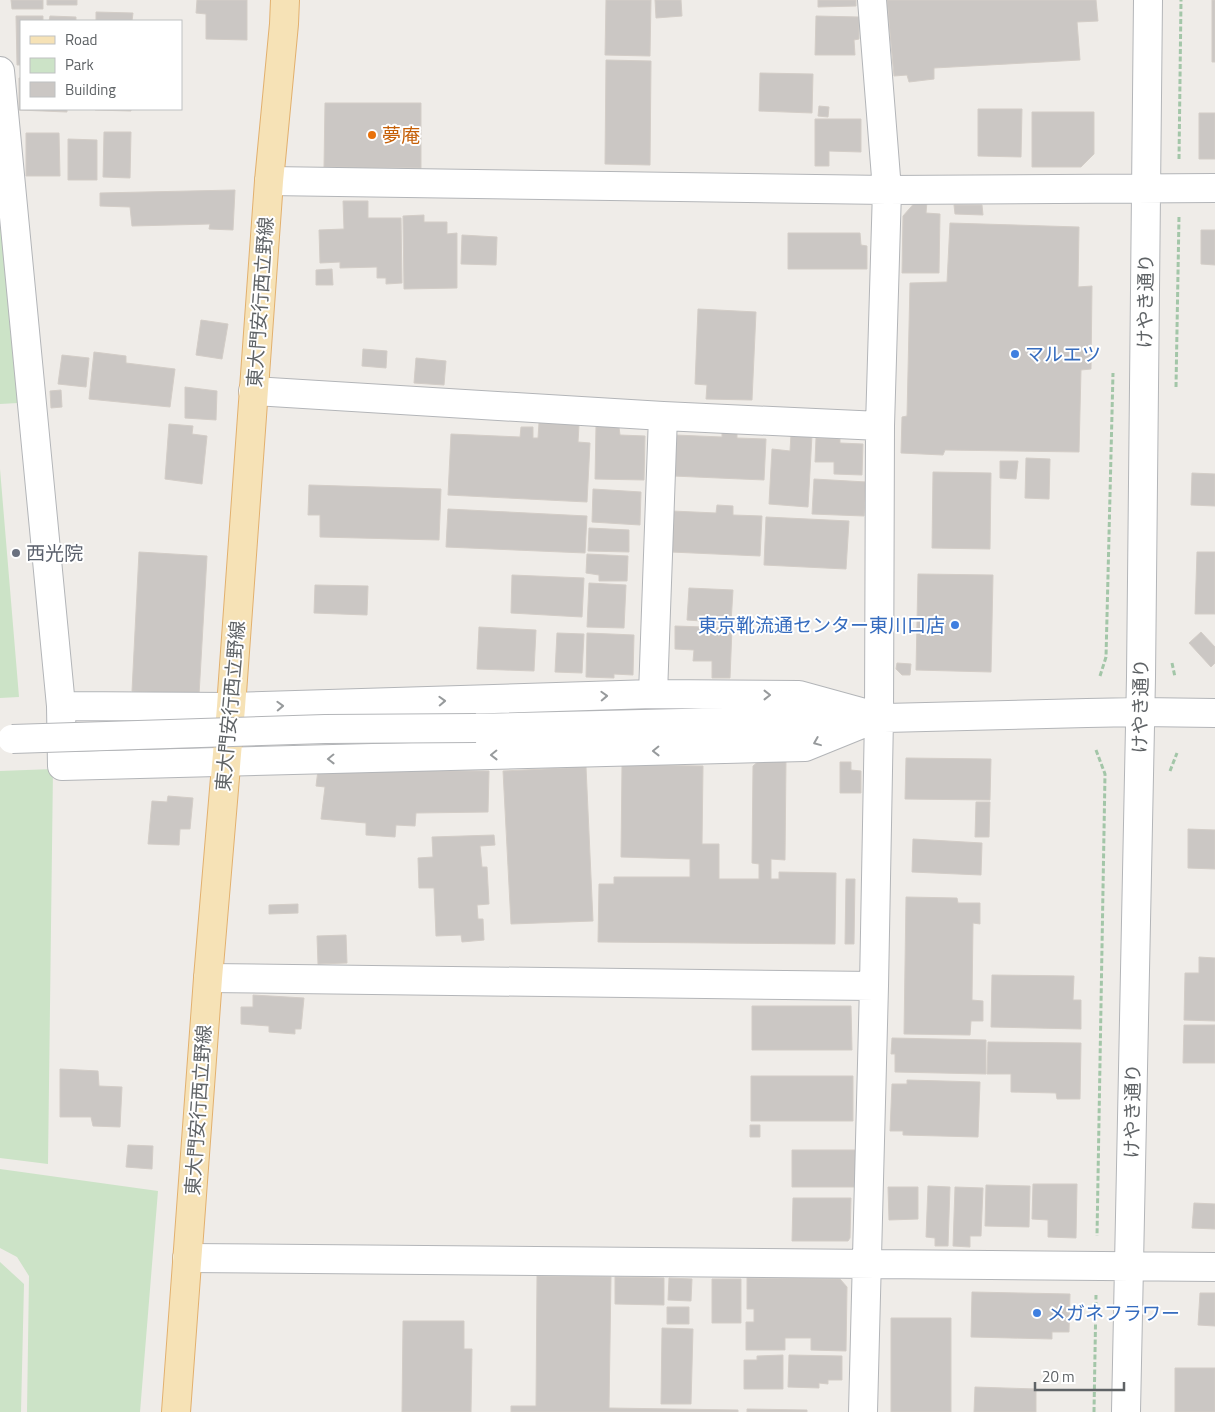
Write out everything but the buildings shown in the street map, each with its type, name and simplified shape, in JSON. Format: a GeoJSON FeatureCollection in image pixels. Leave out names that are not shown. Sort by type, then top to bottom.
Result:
{"type":"FeatureCollection","features":[{"type":"Feature","properties":{"kind":"main road","name":"東大門安行西立野線"},"geometry":{"type":"LineString","coordinates":[[176,1412],[208,978],[231,708],[269,181],[284,24],[284,0]]}},
{"type":"Feature","properties":{"kind":"street"},"geometry":{"type":"LineString","coordinates":[[863,1412],[874,986],[879,717],[880,426],[887,190],[872,0]]}},
{"type":"Feature","properties":{"kind":"street","name":"けやき通り"},"geometry":{"type":"LineString","coordinates":[[1126,1412],[1140,712],[1148,0]]}},
{"type":"Feature","properties":{"kind":"street"},"geometry":{"type":"LineString","coordinates":[[0,71],[61,706],[62,766],[805,747],[879,717]]}},
{"type":"Feature","properties":{"kind":"street"},"geometry":{"type":"LineString","coordinates":[[269,181],[887,190],[1215,188]]}},
{"type":"Feature","properties":{"kind":"street"},"geometry":{"type":"LineString","coordinates":[[253,391],[663,416],[880,426]]}},
{"type":"Feature","properties":{"kind":"street"},"geometry":{"type":"LineString","coordinates":[[653,694],[663,416]]}},
{"type":"Feature","properties":{"kind":"street"},"geometry":{"type":"LineString","coordinates":[[61,706],[231,708],[653,694],[799,695],[879,717]]}},
{"type":"Feature","properties":{"kind":"street"},"geometry":{"type":"LineString","coordinates":[[6,739],[879,717],[1140,712],[1215,713]]}},
{"type":"Feature","properties":{"kind":"street"},"geometry":{"type":"LineString","coordinates":[[208,978],[874,986]]}},
{"type":"Feature","properties":{"kind":"street"},"geometry":{"type":"LineString","coordinates":[[187,1258],[1215,1267]]}},
{"type":"Feature","properties":{"kind":"path"},"geometry":{"type":"LineString","coordinates":[[1176,389],[1181,0]]}},
{"type":"Feature","properties":{"kind":"path"},"geometry":{"type":"LineString","coordinates":[[1100,676],[1106,657],[1113,369]]}},
{"type":"Feature","properties":{"kind":"path"},"geometry":{"type":"LineString","coordinates":[[1172,661],[1175,676]]}},
{"type":"Feature","properties":{"kind":"path"},"geometry":{"type":"LineString","coordinates":[[1094,1412],[1105,774],[1096,750]]}},
{"type":"Feature","properties":{"kind":"green space"},"geometry":{"type":"Polygon","coordinates":[[[0,204],[18,403],[0,404],[0,204]]]}},
{"type":"Feature","properties":{"kind":"green space"},"geometry":{"type":"Polygon","coordinates":[[[0,469],[19,697],[0,698],[0,469]]]}},
{"type":"Feature","properties":{"kind":"green space"},"geometry":{"type":"Polygon","coordinates":[[[53,769],[48,1164],[0,1158],[0,771],[53,769]]]}},
{"type":"Feature","properties":{"kind":"green space"},"geometry":{"type":"Polygon","coordinates":[[[0,1169],[158,1191],[140,1412],[27,1412],[29,1276],[17,1257],[0,1248],[0,1169]]]}},
{"type":"Feature","properties":{"kind":"green space"},"geometry":{"type":"Polygon","coordinates":[[[0,1262],[24,1284],[21,1412],[0,1412],[0,1262]]]}},
{"type":"Feature","properties":{"kind":"place","name":"夢庵"},"geometry":{"type":"Point","coordinates":[372,135]}},
{"type":"Feature","properties":{"kind":"place","name":"マルエツ"},"geometry":{"type":"Point","coordinates":[1015,354]}},
{"type":"Feature","properties":{"kind":"place","name":"西光院"},"geometry":{"type":"Point","coordinates":[16,553]}},
{"type":"Feature","properties":{"kind":"place","name":"東京靴流通センター東川口店"},"geometry":{"type":"Point","coordinates":[955,625]}},
{"type":"Feature","properties":{"kind":"place","name":"メガネフラワー"},"geometry":{"type":"Point","coordinates":[1037,1313]}}]}
